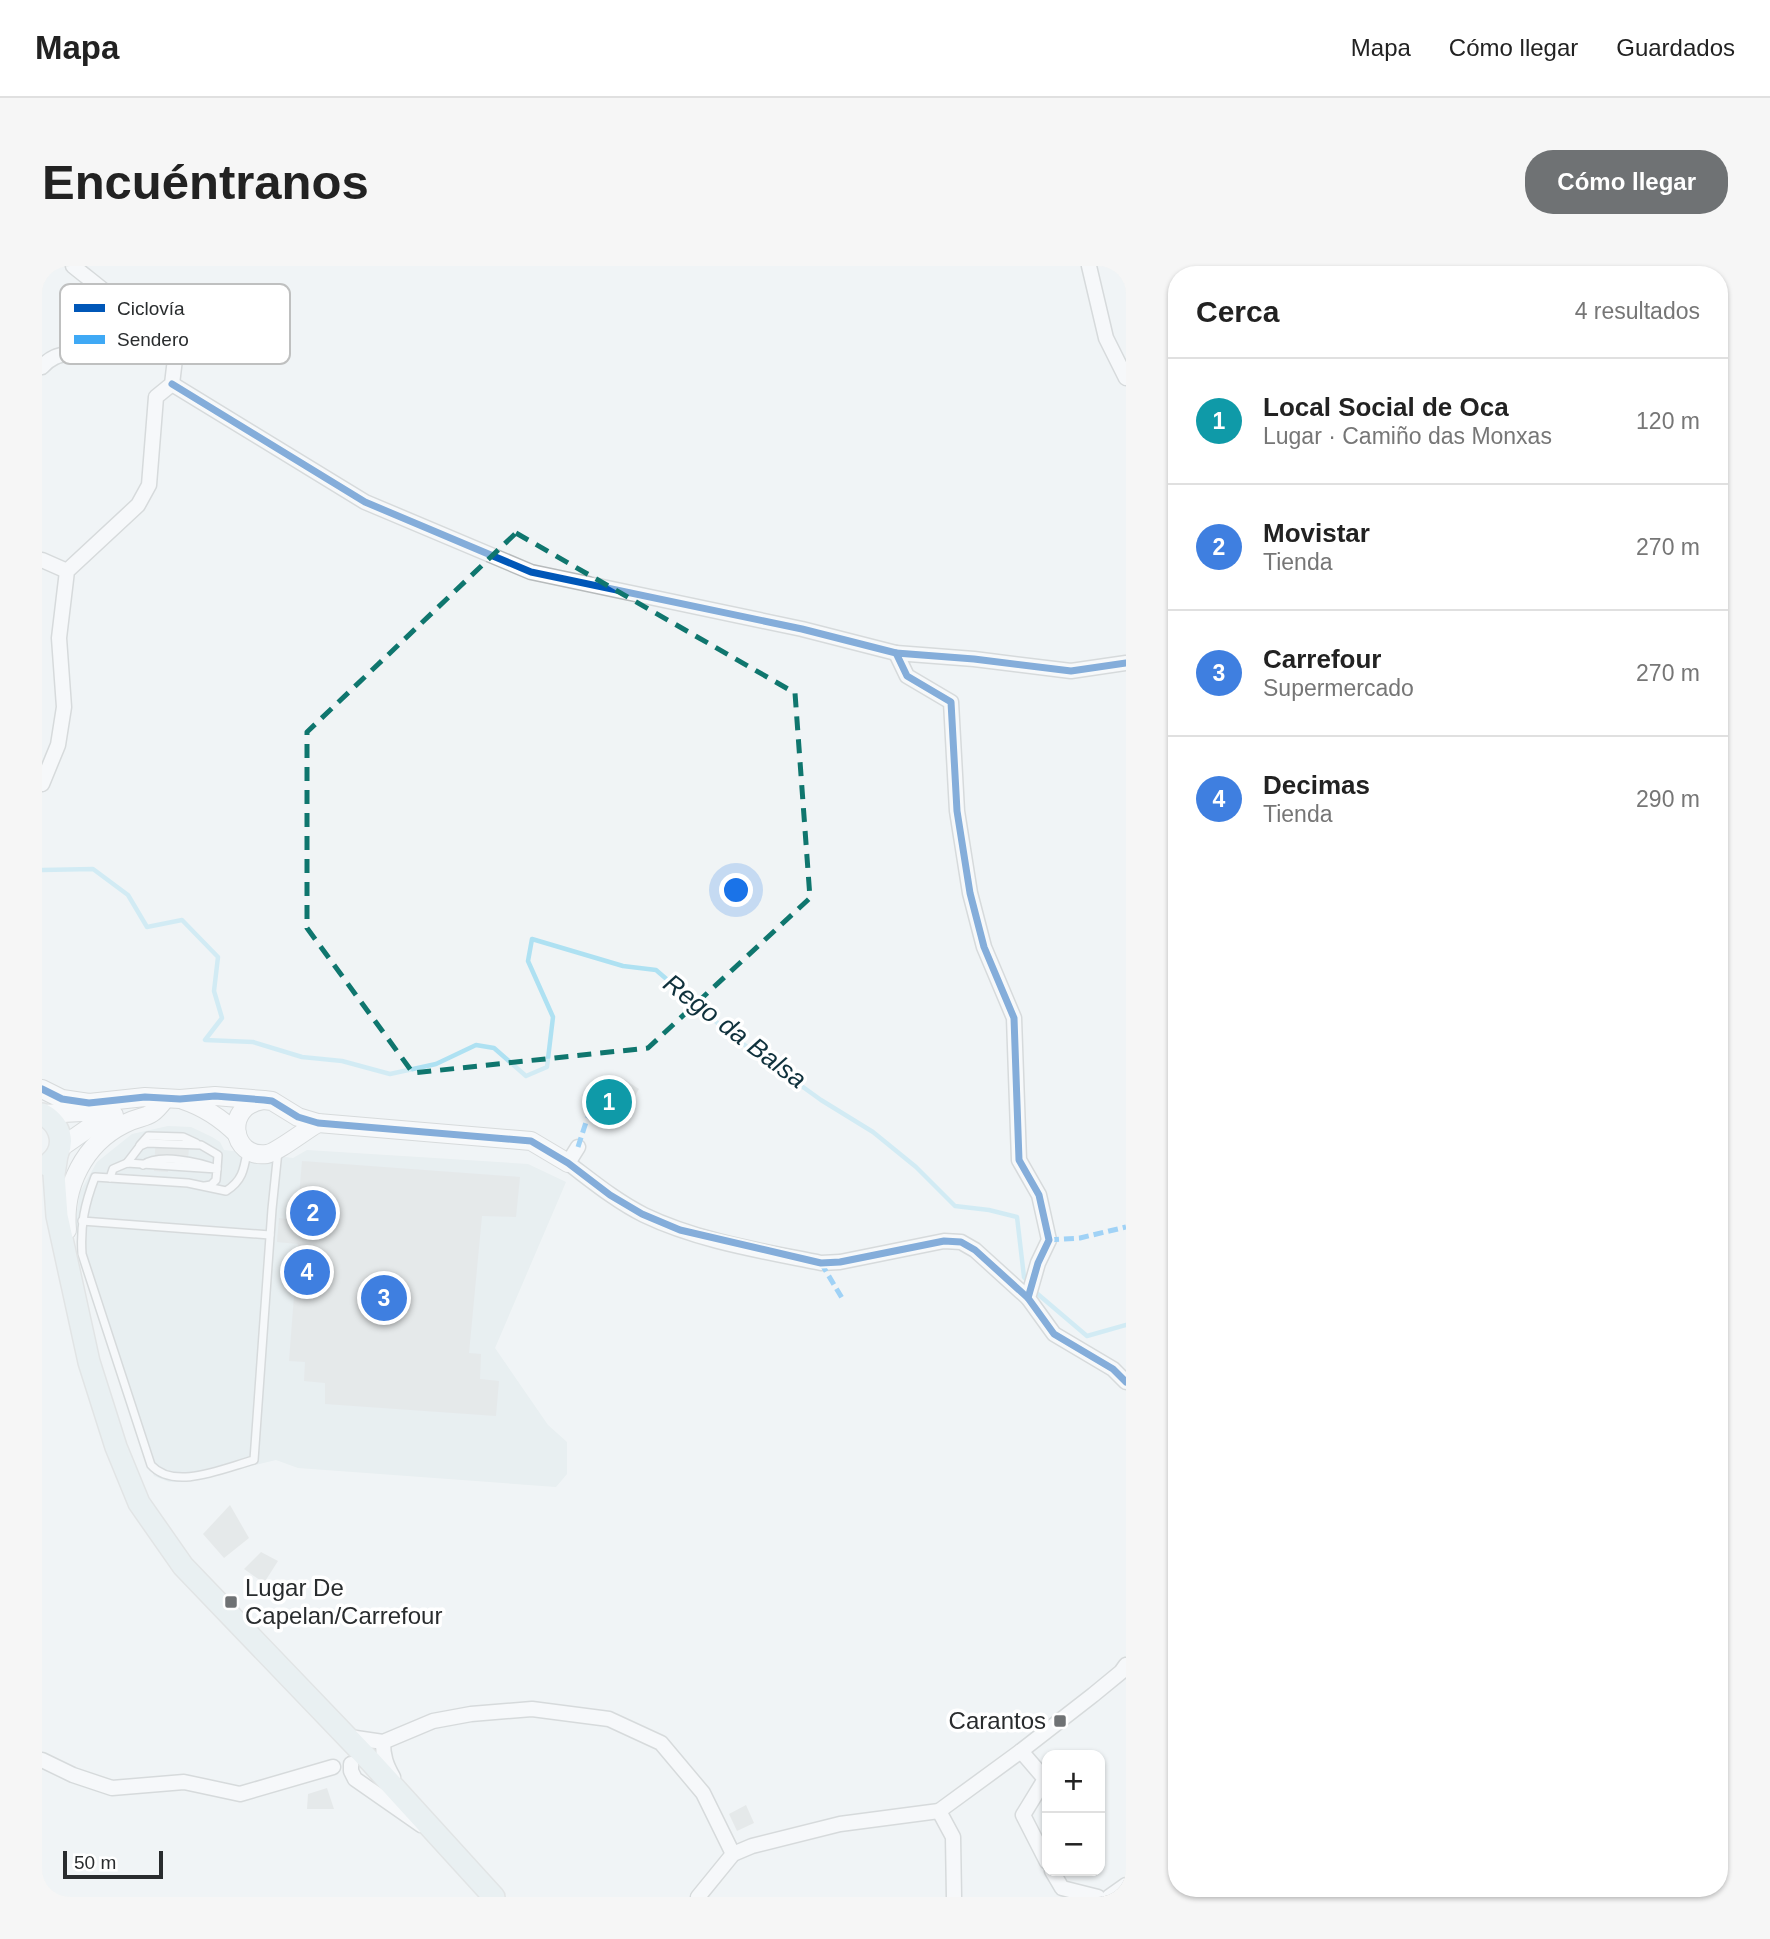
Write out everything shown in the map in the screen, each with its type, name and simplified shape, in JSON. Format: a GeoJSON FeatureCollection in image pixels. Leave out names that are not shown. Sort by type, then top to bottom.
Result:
{"type":"FeatureCollection","features":[{"type":"Feature","properties":{"kind":"main road"},"geometry":{"type":"LineString","coordinates":[[42,1114],[56,1125],[60,1132],[53,1157],[57,1216],[89,1362],[116,1447],[139,1503],[183,1566],[357,1762],[416,1810],[494,1897]]}},
{"type":"Feature","properties":{"kind":"main road"},"geometry":{"type":"LineString","coordinates":[[42,1213],[75,1300]]}},
{"type":"Feature","properties":{"kind":"street"},"geometry":{"type":"LineString","coordinates":[[73,266],[95,284]]}},
{"type":"Feature","properties":{"kind":"street"},"geometry":{"type":"LineString","coordinates":[[1089,266],[1106,338],[1126,378]]}},
{"type":"Feature","properties":{"kind":"street"},"geometry":{"type":"LineString","coordinates":[[42,367],[50,358],[60,355]]}},
{"type":"Feature","properties":{"kind":"street"},"geometry":{"type":"LineString","coordinates":[[42,784],[58,745],[64,707],[59,638],[67,571],[138,505],[149,485],[156,397],[172,384],[174,364]]}},
{"type":"Feature","properties":{"kind":"street"},"geometry":{"type":"LineString","coordinates":[[172,384],[365,502],[531,572],[802,629],[896,653],[1071,671],[1126,663]]}},
{"type":"Feature","properties":{"kind":"street"},"geometry":{"type":"LineString","coordinates":[[42,560],[67,571]]}},
{"type":"Feature","properties":{"kind":"street"},"geometry":{"type":"LineString","coordinates":[[896,653],[907,676],[951,702],[957,811],[970,893],[984,947],[1014,1018],[1019,1160],[1040,1195],[1049,1240],[1032,1280],[1028,1297]]}},
{"type":"Feature","properties":{"kind":"street"},"geometry":{"type":"LineString","coordinates":[[42,1088],[62,1099],[89,1103],[145,1097],[172,1099],[206,1110],[237,1134]]}},
{"type":"Feature","properties":{"kind":"street"},"geometry":{"type":"LineString","coordinates":[[42,1114],[83,1114],[172,1099],[215,1096],[264,1100],[280,1105],[286,1112],[290,1127],[282,1146]]}},
{"type":"Feature","properties":{"kind":"street"},"geometry":{"type":"LineString","coordinates":[[53,1157],[93,1125],[115,1114],[143,1109],[172,1099]]}},
{"type":"Feature","properties":{"kind":"street"},"geometry":{"type":"LineString","coordinates":[[75,1300],[65,1214],[73,1180],[85,1155],[103,1137],[125,1123],[154,1114],[172,1099]]}},
{"type":"Feature","properties":{"kind":"street"},"geometry":{"type":"LineString","coordinates":[[264,1100],[255,1101],[242,1110],[236,1126],[240,1143],[247,1150],[268,1154],[318,1122]]}},
{"type":"Feature","properties":{"kind":"street"},"geometry":{"type":"LineString","coordinates":[[286,1112],[318,1122],[531,1141],[642,1214],[680,1230],[821,1264],[944,1241],[961,1242],[975,1250],[1028,1297],[1054,1334],[1112,1369],[1126,1382]]}},
{"type":"Feature","properties":{"kind":"street"},"geometry":{"type":"LineString","coordinates":[[568,1163],[578,1147]]}},
{"type":"Feature","properties":{"kind":"street"},"geometry":{"type":"LineString","coordinates":[[698,1897],[733,1854],[752,1846],[840,1824],[939,1811],[1093,1695],[1126,1665]]}},
{"type":"Feature","properties":{"kind":"street"},"geometry":{"type":"LineString","coordinates":[[42,1760],[73,1775],[112,1788],[184,1782],[240,1794],[357,1762],[383,1742],[433,1721],[471,1714],[532,1709],[608,1719],[661,1744],[703,1793],[733,1854]]}},
{"type":"Feature","properties":{"kind":"street"},"geometry":{"type":"LineString","coordinates":[[383,1742],[387,1767],[416,1810]]}},
{"type":"Feature","properties":{"kind":"street"},"geometry":{"type":"LineString","coordinates":[[1021,1751],[1045,1779],[1023,1815],[1042,1852]]}},
{"type":"Feature","properties":{"kind":"street"},"geometry":{"type":"LineString","coordinates":[[357,1762],[404,1815],[445,1841]]}},
{"type":"Feature","properties":{"kind":"street"},"geometry":{"type":"LineString","coordinates":[[939,1811],[953,1837],[954,1897]]}},
{"type":"Feature","properties":{"kind":"street"},"geometry":{"type":"LineString","coordinates":[[1055,1876],[1062,1888],[1098,1897]]}},
{"type":"Feature","properties":{"kind":"street"},"geometry":{"type":"LineString","coordinates":[[1110,1897],[1126,1885]]}},
{"type":"Feature","properties":{"kind":"lane"},"geometry":{"type":"LineString","coordinates":[[127,1163],[140,1146],[147,1143],[201,1145],[218,1155],[216,1180],[211,1185],[203,1186]]}},
{"type":"Feature","properties":{"kind":"lane"},"geometry":{"type":"LineString","coordinates":[[247,1150],[244,1173],[236,1185],[226,1191],[188,1183],[95,1177],[85,1204],[82,1254],[149,1460],[158,1473],[167,1477],[188,1478],[254,1460],[270,1235],[282,1146]]}},
{"type":"Feature","properties":{"kind":"lane"},"geometry":{"type":"LineString","coordinates":[[110,1178],[116,1166],[127,1163],[217,1169]]}},
{"type":"Feature","properties":{"kind":"lane"},"geometry":{"type":"LineString","coordinates":[[82,1221],[270,1235]]}},
{"type":"Feature","properties":{"kind":"highlighted area"},"geometry":{"type":"Polygon","coordinates":[[[516,533],[795,693],[810,898],[648,1048],[413,1073],[307,928],[307,732],[516,533]]]}},
{"type":"Feature","properties":{"kind":"shaded area"},"geometry":{"type":"Polygon","coordinates":[[[168,1126],[191,1127],[220,1142],[224,1150],[293,1158],[307,1150],[528,1164],[566,1182],[495,1348],[548,1425],[567,1442],[567,1474],[556,1487],[298,1468],[276,1460],[185,1482],[169,1482],[154,1476],[82,1267],[75,1223],[80,1192],[97,1162],[132,1134],[168,1126]]]}},
{"type":"Feature","properties":{"kind":"building"},"geometry":{"type":"Polygon","coordinates":[[[603,1077],[613,1089],[622,1078],[639,1089],[616,1125],[597,1114],[582,1095],[603,1077]]]}},
{"type":"Feature","properties":{"kind":"building"},"geometry":{"type":"Polygon","coordinates":[[[156,1132],[170,1132],[169,1146],[189,1147],[188,1160],[168,1159],[168,1172],[154,1171],[156,1132]]]}},
{"type":"Feature","properties":{"kind":"building"},"geometry":{"type":"Polygon","coordinates":[[[302,1161],[520,1177],[516,1217],[482,1216],[469,1353],[481,1354],[480,1379],[499,1381],[496,1416],[325,1404],[325,1383],[304,1381],[305,1362],[289,1361],[298,1244],[277,1242],[279,1218],[297,1220],[302,1161]]]}},
{"type":"Feature","properties":{"kind":"building"},"geometry":{"type":"Polygon","coordinates":[[[230,1505],[249,1538],[224,1558],[203,1534],[230,1505]]]}},
{"type":"Feature","properties":{"kind":"building"},"geometry":{"type":"Polygon","coordinates":[[[261,1552],[278,1561],[264,1583],[244,1569],[261,1552]]]}},
{"type":"Feature","properties":{"kind":"building"},"geometry":{"type":"Polygon","coordinates":[[[327,1788],[334,1809],[307,1809],[308,1794],[327,1788]]]}},
{"type":"Feature","properties":{"kind":"building"},"geometry":{"type":"Polygon","coordinates":[[[746,1805],[754,1823],[737,1831],[729,1814],[746,1805]]]}},
{"type":"Feature","properties":{"kind":"waterway","name":"Rego da Balsa"},"geometry":{"type":"LineString","coordinates":[[42,870],[93,869],[128,895],[147,927],[182,920],[218,957],[214,991],[222,1018],[205,1040],[253,1042],[302,1057],[342,1061],[390,1074],[436,1064],[476,1045],[494,1048],[526,1076],[547,1067],[553,1017],[528,961],[532,939],[623,966],[656,970],[735,1038],[821,1100],[873,1132],[916,1167],[955,1206],[1017,1217],[1024,1277],[1029,1283]]}},
{"type":"Feature","properties":{"kind":"waterway","name":"Rego da Balsa"},"geometry":{"type":"LineString","coordinates":[[1033,1290],[1087,1336],[1126,1325]]}},
{"type":"Feature","properties":{"kind":"marked path"},"geometry":{"type":"LineString","coordinates":[[578,1147],[593,1109]]}},
{"type":"Feature","properties":{"kind":"marked path"},"geometry":{"type":"LineString","coordinates":[[1049,1240],[1080,1238],[1126,1227]]}},
{"type":"Feature","properties":{"kind":"marked path"},"geometry":{"type":"LineString","coordinates":[[821,1263],[842,1298]]}},
{"type":"Feature","properties":{"kind":"cycle path"},"geometry":{"type":"LineString","coordinates":[[172,384],[365,502],[531,572],[802,629],[896,653]]}},
{"type":"Feature","properties":{"kind":"cycle path"},"geometry":{"type":"LineString","coordinates":[[1126,663],[1071,671],[896,653],[907,676],[951,702],[957,811],[970,893],[984,947],[1014,1018],[1019,1160],[1039,1195],[1049,1240],[1038,1263],[1028,1298],[1054,1334],[1113,1369],[1126,1382]]}},
{"type":"Feature","properties":{"kind":"cycle path"},"geometry":{"type":"LineString","coordinates":[[42,1089],[62,1099],[89,1103],[145,1097],[180,1099],[215,1096],[264,1100],[272,1101],[298,1117],[318,1123],[531,1141],[568,1163],[610,1195],[642,1214],[680,1230],[821,1263],[840,1262],[944,1241],[961,1242],[975,1250],[1028,1298]]}},
{"type":"Feature","properties":{"kind":"place","name":"Local Social de Oca"},"geometry":{"type":"Point","coordinates":[609,1102]}},
{"type":"Feature","properties":{"kind":"place","name":"Movistar"},"geometry":{"type":"Point","coordinates":[313,1213]}},
{"type":"Feature","properties":{"kind":"place","name":"Decimas"},"geometry":{"type":"Point","coordinates":[307,1272]}},
{"type":"Feature","properties":{"kind":"place","name":"Carrefour"},"geometry":{"type":"Point","coordinates":[384,1298]}},
{"type":"Feature","properties":{"kind":"place","name":"Lugar De Capelan/Carrefour"},"geometry":{"type":"Point","coordinates":[231,1602]}},
{"type":"Feature","properties":{"kind":"place","name":"Carantos"},"geometry":{"type":"Point","coordinates":[1060,1721]}}]}
